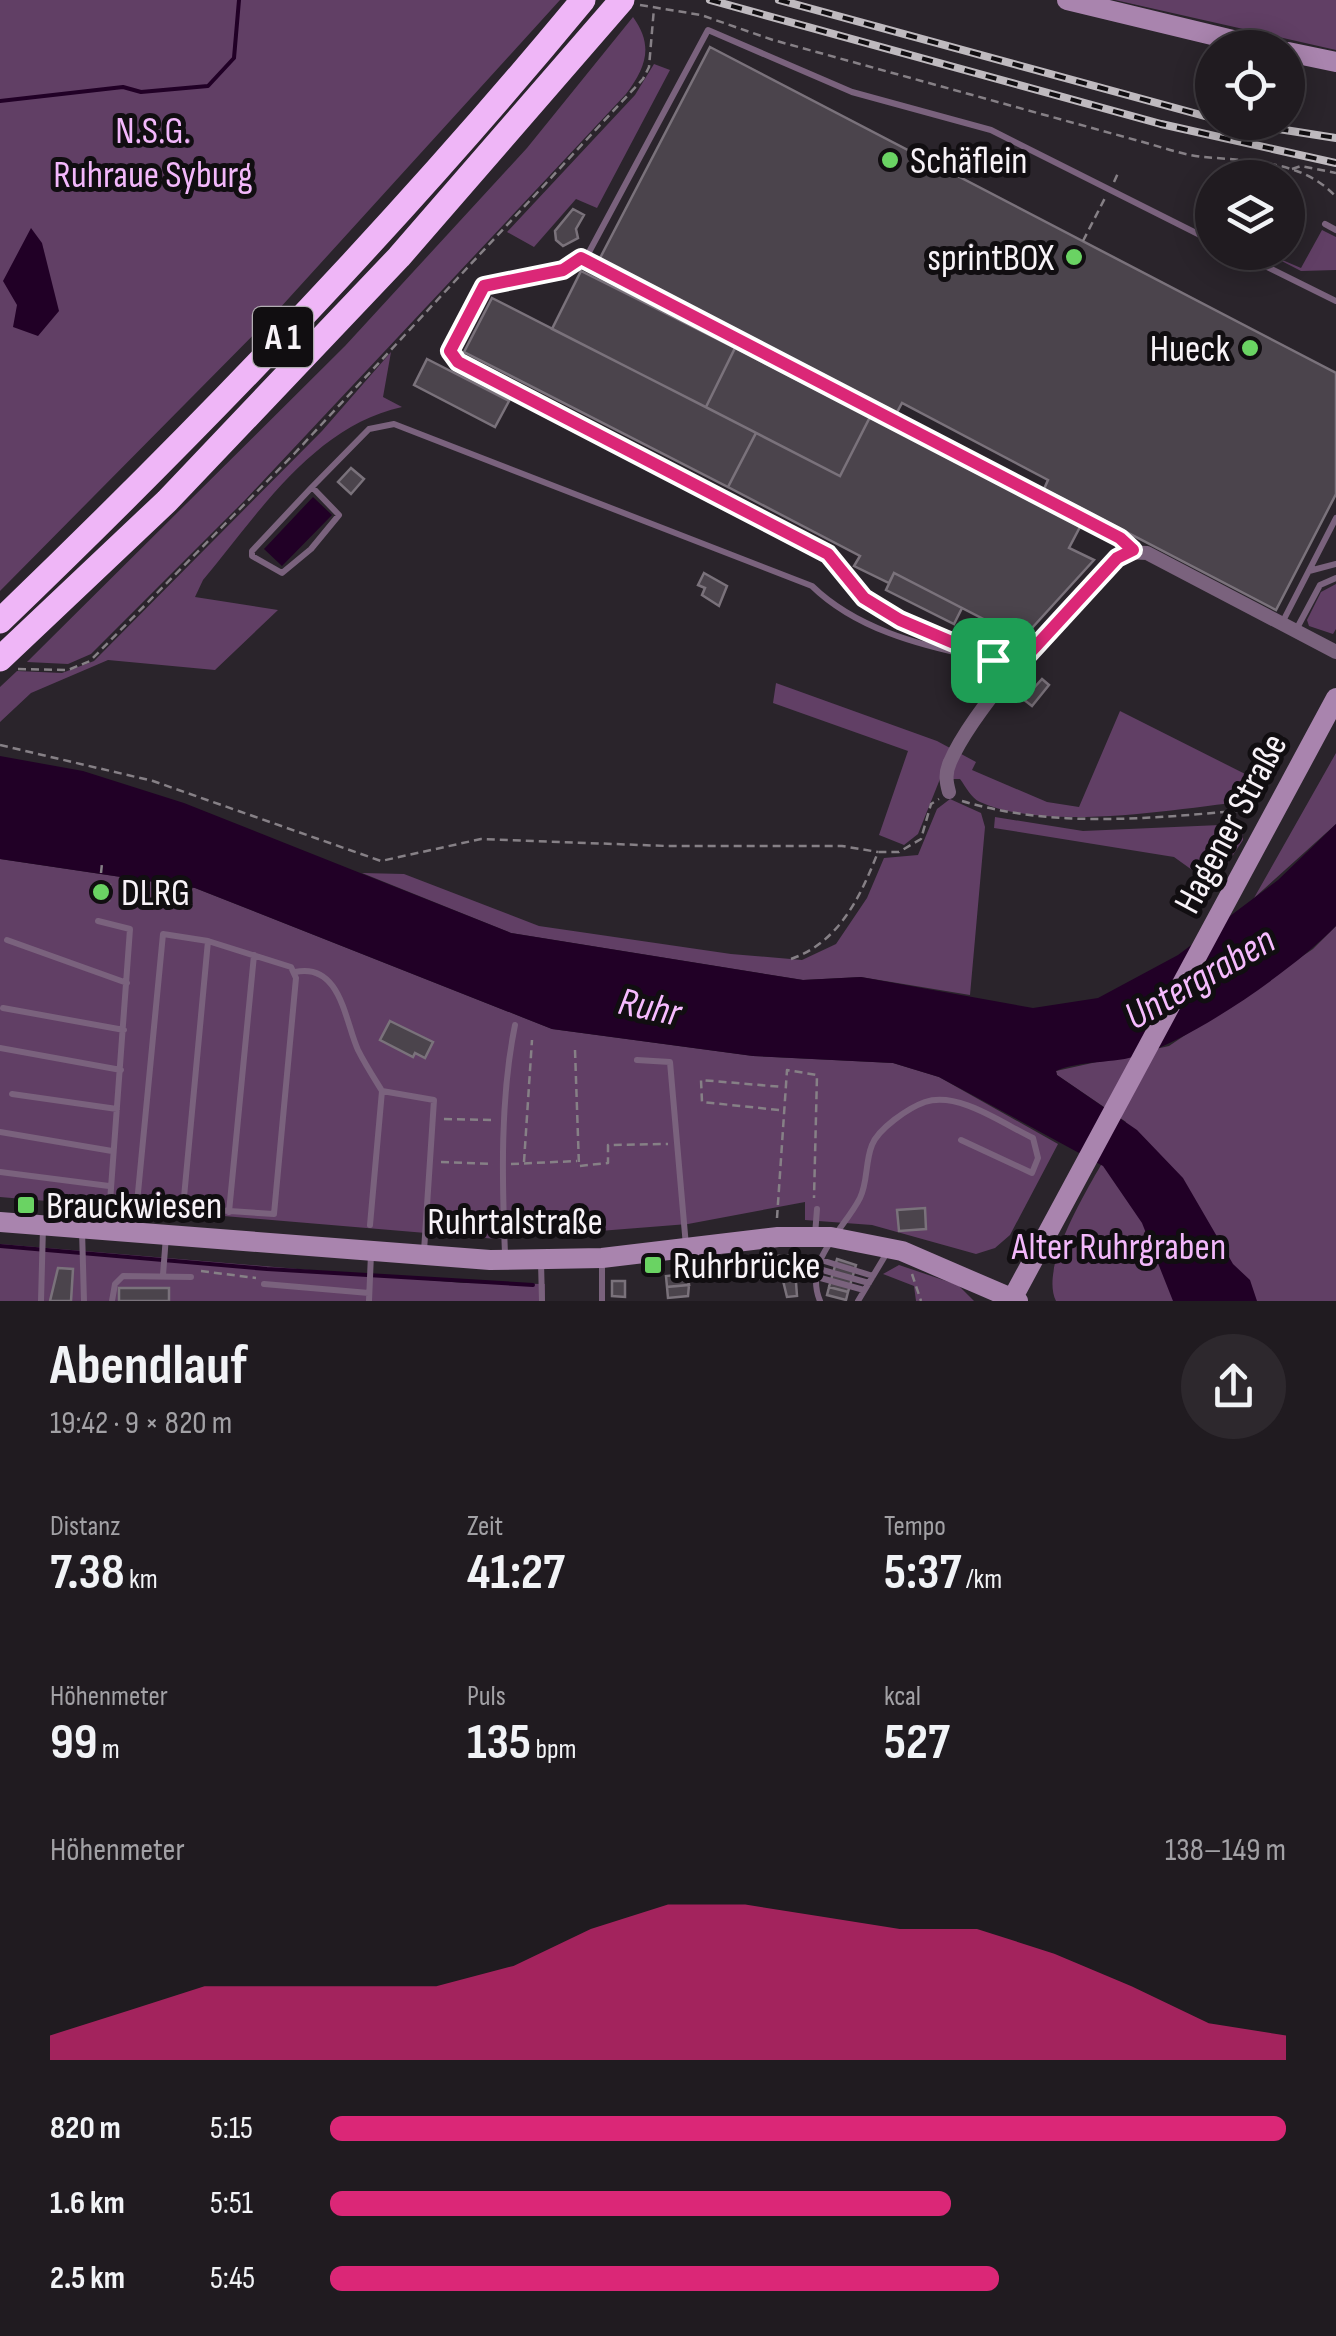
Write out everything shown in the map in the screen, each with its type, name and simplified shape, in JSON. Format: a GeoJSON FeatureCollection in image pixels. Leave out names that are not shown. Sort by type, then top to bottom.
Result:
{"type":"FeatureCollection","features":[{"type":"Feature","properties":{"kind":"highway","name":"A 1"},"geometry":{"type":"LineString","coordinates":[[0,620],[146,481],[361,255],[582,0]]}},
{"type":"Feature","properties":{"kind":"highway","name":"A 1"},"geometry":{"type":"LineString","coordinates":[[8,664],[38,626],[167,502],[399,257],[583,47],[629,2]]}},
{"type":"Feature","properties":{"kind":"main road"},"geometry":{"type":"LineString","coordinates":[[1067,0],[1195,31]]}},
{"type":"Feature","properties":{"kind":"main road"},"geometry":{"type":"LineString","coordinates":[[1305,56],[1336,62]]}},
{"type":"Feature","properties":{"kind":"main road","name":"Hagener Straße"},"geometry":{"type":"LineString","coordinates":[[1014,1300],[1336,698]]}},
{"type":"Feature","properties":{"kind":"main road","name":"Ruhrtalstraße"},"geometry":{"type":"LineString","coordinates":[[0,1222],[423,1258],[505,1261],[602,1258],[778,1237],[823,1237],[896,1250],[1014,1300]]}},
{"type":"Feature","properties":{"kind":"street"},"geometry":{"type":"LineString","coordinates":[[949,792],[945,777],[950,760],[1015,669],[1117,558],[1133,550],[1336,652]]}},
{"type":"Feature","properties":{"kind":"lane"},"geometry":{"type":"LineString","coordinates":[[1015,669],[900,620],[864,598],[828,554],[458,362],[450,351],[484,286],[563,270],[588,254],[708,30],[852,92],[991,130],[1195,233]]}},
{"type":"Feature","properties":{"kind":"lane"},"geometry":{"type":"LineString","coordinates":[[1325,224],[1336,230]]}},
{"type":"Feature","properties":{"kind":"lane"},"geometry":{"type":"LineString","coordinates":[[581,258],[1120,538],[1133,550]]}},
{"type":"Feature","properties":{"kind":"lane"},"geometry":{"type":"LineString","coordinates":[[1273,270],[1336,301]]}},
{"type":"Feature","properties":{"kind":"lane"},"geometry":{"type":"LineString","coordinates":[[312,487],[339,515],[311,549],[282,573],[270,569],[252,556],[252,551],[312,487],[369,429],[394,424],[812,586],[838,612],[933,648],[993,660]]}},
{"type":"Feature","properties":{"kind":"lane"},"geometry":{"type":"LineString","coordinates":[[1289,628],[1308,572],[1336,518]]}},
{"type":"Feature","properties":{"kind":"lane"},"geometry":{"type":"LineString","coordinates":[[1308,572],[1336,564]]}},
{"type":"Feature","properties":{"kind":"lane"},"geometry":{"type":"LineString","coordinates":[[1289,628],[1320,585],[1336,578]]}},
{"type":"Feature","properties":{"kind":"lane"},"geometry":{"type":"LineString","coordinates":[[98,921],[130,928],[108,1230]]}},
{"type":"Feature","properties":{"kind":"lane"},"geometry":{"type":"LineString","coordinates":[[108,1204],[270,1216],[276,1209],[295,972],[291,967],[208,940],[168,932],[159,946],[137,1204]]}},
{"type":"Feature","properties":{"kind":"lane"},"geometry":{"type":"LineString","coordinates":[[7,940],[127,983]]}},
{"type":"Feature","properties":{"kind":"lane"},"geometry":{"type":"LineString","coordinates":[[183,1208],[208,940]]}},
{"type":"Feature","properties":{"kind":"lane"},"geometry":{"type":"LineString","coordinates":[[229,1212],[254,956]]}},
{"type":"Feature","properties":{"kind":"lane"},"geometry":{"type":"LineString","coordinates":[[295,972],[312,972],[336,990],[358,1049],[382,1091],[370,1226]]}},
{"type":"Feature","properties":{"kind":"lane"},"geometry":{"type":"LineString","coordinates":[[3,1008],[124,1030]]}},
{"type":"Feature","properties":{"kind":"lane"},"geometry":{"type":"LineString","coordinates":[[505,1261],[506,1120],[515,1025]]}},
{"type":"Feature","properties":{"kind":"lane"},"geometry":{"type":"LineString","coordinates":[[0,1048],[120,1070]]}},
{"type":"Feature","properties":{"kind":"lane"},"geometry":{"type":"LineString","coordinates":[[637,1060],[670,1062],[686,1248]]}},
{"type":"Feature","properties":{"kind":"lane"},"geometry":{"type":"LineString","coordinates":[[382,1091],[434,1100],[423,1258]]}},
{"type":"Feature","properties":{"kind":"lane"},"geometry":{"type":"LineString","coordinates":[[12,1094],[117,1110]]}},
{"type":"Feature","properties":{"kind":"lane"},"geometry":{"type":"LineString","coordinates":[[823,1237],[860,1198],[872,1145],[882,1131],[926,1102],[963,1104],[1032,1138],[1038,1158],[1032,1174],[961,1140]]}},
{"type":"Feature","properties":{"kind":"lane"},"geometry":{"type":"LineString","coordinates":[[0,1132],[112,1151]]}},
{"type":"Feature","properties":{"kind":"lane"},"geometry":{"type":"LineString","coordinates":[[0,1172],[109,1186]]}},
{"type":"Feature","properties":{"kind":"lane"},"geometry":{"type":"LineString","coordinates":[[817,1209],[823,1237],[820,1301]]}},
{"type":"Feature","properties":{"kind":"lane"},"geometry":{"type":"LineString","coordinates":[[41,1301],[42,1226]]}},
{"type":"Feature","properties":{"kind":"lane"},"geometry":{"type":"LineString","coordinates":[[82,1228],[84,1301]]}},
{"type":"Feature","properties":{"kind":"lane"},"geometry":{"type":"LineString","coordinates":[[163,1275],[166,1235]]}},
{"type":"Feature","properties":{"kind":"lane"},"geometry":{"type":"LineString","coordinates":[[858,1301],[896,1250]]}},
{"type":"Feature","properties":{"kind":"lane"},"geometry":{"type":"LineString","coordinates":[[264,1284],[369,1297],[371,1253]]}},
{"type":"Feature","properties":{"kind":"lane"},"geometry":{"type":"LineString","coordinates":[[602,1258],[602,1301]]}},
{"type":"Feature","properties":{"kind":"lane"},"geometry":{"type":"LineString","coordinates":[[541,1261],[542,1301]]}},
{"type":"Feature","properties":{"kind":"lane"},"geometry":{"type":"LineString","coordinates":[[819,1269],[869,1283]]}},
{"type":"Feature","properties":{"kind":"lane"},"geometry":{"type":"LineString","coordinates":[[819,1269],[869,1283]]}},
{"type":"Feature","properties":{"kind":"lane"},"geometry":{"type":"LineString","coordinates":[[112,1301],[115,1284],[123,1276],[192,1277]]}},
{"type":"Feature","properties":{"kind":"path"},"geometry":{"type":"LineString","coordinates":[[629,2],[701,16],[1150,144],[1237,160]]}},
{"type":"Feature","properties":{"kind":"path"},"geometry":{"type":"LineString","coordinates":[[8,664],[68,670],[90,661],[294,454],[630,94],[649,68],[654,8]]}},
{"type":"Feature","properties":{"kind":"path"},"geometry":{"type":"LineString","coordinates":[[1305,167],[1336,173]]}},
{"type":"Feature","properties":{"kind":"path"},"geometry":{"type":"LineString","coordinates":[[1082,241],[1118,173]]}},
{"type":"Feature","properties":{"kind":"path"},"geometry":{"type":"LineString","coordinates":[[1305,178],[1336,197]]}},
{"type":"Feature","properties":{"kind":"path"},"geometry":{"type":"LineString","coordinates":[[0,746],[152,781],[382,861],[481,839],[667,846],[842,846],[899,852],[921,840],[932,804],[949,792],[962,802],[1012,813],[1108,822],[1248,810],[1254,824],[1266,830]]}},
{"type":"Feature","properties":{"kind":"path"},"geometry":{"type":"LineString","coordinates":[[791,958],[817,950],[834,933],[853,906],[878,852]]}},
{"type":"Feature","properties":{"kind":"path"},"geometry":{"type":"LineString","coordinates":[[101,873],[102,864]]}},
{"type":"Feature","properties":{"kind":"path"},"geometry":{"type":"LineString","coordinates":[[524,1163],[532,1040]]}},
{"type":"Feature","properties":{"kind":"path"},"geometry":{"type":"LineString","coordinates":[[575,1050],[579,1166],[608,1163],[608,1145],[677,1143]]}},
{"type":"Feature","properties":{"kind":"path"},"geometry":{"type":"LineString","coordinates":[[778,1237],[775,1193],[787,1070],[818,1075],[813,1180],[817,1209]]}},
{"type":"Feature","properties":{"kind":"path"},"geometry":{"type":"LineString","coordinates":[[782,1110],[702,1102],[701,1080],[785,1087]]}},
{"type":"Feature","properties":{"kind":"path"},"geometry":{"type":"LineString","coordinates":[[433,1118],[506,1120]]}},
{"type":"Feature","properties":{"kind":"path"},"geometry":{"type":"LineString","coordinates":[[896,1250],[921,1301]]}},
{"type":"Feature","properties":{"kind":"path"},"geometry":{"type":"LineString","coordinates":[[192,1277],[202,1270],[242,1273],[264,1284]]}},
{"type":"Feature","properties":{"kind":"green space","name":"N.S.G. Ruhraue Syburg"},"geometry":{"type":"Polygon","coordinates":[[[0,0],[560,0],[279,309],[0,591],[0,0]]]}},
{"type":"Feature","properties":{"kind":"green space"},"geometry":{"type":"Polygon","coordinates":[[[1115,0],[1336,0],[1336,50],[1305,43],[1305,30],[1248,30],[1115,0]]]}},
{"type":"Feature","properties":{"kind":"green space"},"geometry":{"type":"Polygon","coordinates":[[[633,17],[644,37],[645,56],[626,94],[246,499],[91,654],[68,664],[27,662],[345,346],[527,148],[633,17]]]}},
{"type":"Feature","properties":{"kind":"green space"},"geometry":{"type":"Polygon","coordinates":[[[654,64],[670,70],[597,208],[576,199],[534,247],[507,232],[635,95],[654,64]]]}},
{"type":"Feature","properties":{"kind":"green space"},"geometry":{"type":"Polygon","coordinates":[[[1322,230],[1336,237],[1336,270],[1301,271],[1305,270],[1305,261],[1322,230]]]}},
{"type":"Feature","properties":{"kind":"green space"},"geometry":{"type":"Polygon","coordinates":[[[391,352],[383,397],[402,407],[370,417],[315,453],[267,501],[203,580],[195,597],[278,610],[215,670],[108,660],[31,693],[0,722],[0,687],[17,671],[62,673],[94,661],[322,431],[391,352]]]}},
{"type":"Feature","properties":{"kind":"green space"},"geometry":{"type":"Polygon","coordinates":[[[1336,584],[1333,634],[1309,626],[1307,620],[1321,592],[1336,584]]]}},
{"type":"Feature","properties":{"kind":"green space"},"geometry":{"type":"Polygon","coordinates":[[[776,683],[937,741],[976,762],[972,770],[1047,802],[1079,807],[1120,711],[1267,785],[1257,800],[1078,817],[1009,811],[977,800],[960,779],[940,779],[918,834],[904,845],[879,835],[908,751],[773,703],[776,683]]]}},
{"type":"Feature","properties":{"kind":"green space"},"geometry":{"type":"Polygon","coordinates":[[[1336,753],[1336,824],[1254,898],[1336,753]]]}},
{"type":"Feature","properties":{"kind":"green space"},"geometry":{"type":"Polygon","coordinates":[[[950,799],[981,813],[985,827],[970,995],[861,977],[803,980],[511,933],[362,873],[404,874],[539,926],[731,954],[802,960],[836,944],[867,898],[884,858],[918,855],[937,809],[950,799]]]}},
{"type":"Feature","properties":{"kind":"green space"},"geometry":{"type":"Polygon","coordinates":[[[995,817],[1083,831],[1243,824],[1243,840],[1213,885],[1174,857],[994,828],[995,817]]]}},
{"type":"Feature","properties":{"kind":"green space"},"geometry":{"type":"Polygon","coordinates":[[[0,859],[195,888],[552,1029],[753,1056],[893,1063],[939,1077],[1058,1144],[1010,1235],[995,1248],[976,1254],[872,1225],[805,1220],[805,1202],[688,1224],[497,1239],[0,1197],[0,859]]]}},
{"type":"Feature","properties":{"kind":"green space","name":"Alter Ruhrgraben"},"geometry":{"type":"Polygon","coordinates":[[[1336,926],[1336,1301],[1056,1301],[1052,1283],[1064,1237],[1126,1122],[1056,1071],[1169,1046],[1313,949],[1336,926]]]}},
{"type":"Feature","properties":{"kind":"green space"},"geometry":{"type":"Polygon","coordinates":[[[0,1244],[464,1283],[545,1284],[545,1301],[0,1301],[0,1244]]]}},
{"type":"Feature","properties":{"kind":"green space"},"geometry":{"type":"Polygon","coordinates":[[[899,1265],[958,1285],[974,1301],[916,1301],[914,1286],[883,1274],[899,1265]]]}},
{"type":"Feature","properties":{"kind":"water"},"geometry":{"type":"Polygon","coordinates":[[[31,228],[42,243],[59,311],[38,336],[13,327],[17,305],[3,281],[31,228]]]}},
{"type":"Feature","properties":{"kind":"water"},"geometry":{"type":"Polygon","coordinates":[[[313,497],[332,515],[282,566],[264,549],[313,497]]]}},
{"type":"Feature","properties":{"kind":"water"},"geometry":{"type":"Polygon","coordinates":[[[0,756],[83,771],[184,803],[511,933],[803,980],[861,977],[1033,1008],[1098,998],[1178,955],[1278,880],[1336,824],[1336,926],[1318,943],[1244,1000],[1163,1046],[1130,1058],[1056,1071],[1137,1130],[1183,1178],[1233,1264],[1250,1280],[1257,1301],[1173,1301],[1142,1223],[1103,1166],[939,1077],[893,1063],[753,1056],[552,1029],[195,888],[0,859],[0,756]]]}},
{"type":"Feature","properties":{"kind":"building"},"geometry":{"type":"Polygon","coordinates":[[[710,47],[1336,373],[1336,494],[1276,610],[1044,489],[1048,480],[902,403],[896,414],[599,260],[710,47]]]}},
{"type":"Feature","properties":{"kind":"building"},"geometry":{"type":"Polygon","coordinates":[[[573,209],[584,215],[576,229],[578,238],[563,246],[556,240],[555,231],[573,209]]]}},
{"type":"Feature","properties":{"kind":"building"},"geometry":{"type":"Polygon","coordinates":[[[581,271],[735,348],[706,407],[552,329],[581,271]]]}},
{"type":"Feature","properties":{"kind":"building"},"geometry":{"type":"Polygon","coordinates":[[[492,298],[756,433],[728,487],[464,352],[492,298]]]}},
{"type":"Feature","properties":{"kind":"building"},"geometry":{"type":"Polygon","coordinates":[[[735,348],[870,417],[840,476],[706,407],[735,348]]]}},
{"type":"Feature","properties":{"kind":"building"},"geometry":{"type":"Polygon","coordinates":[[[427,359],[509,401],[495,427],[414,385],[427,359]]]}},
{"type":"Feature","properties":{"kind":"building"},"geometry":{"type":"Polygon","coordinates":[[[870,417],[1081,525],[1069,548],[1094,560],[1022,639],[894,573],[889,583],[854,566],[860,556],[728,487],[756,433],[840,476],[870,417]]]}},
{"type":"Feature","properties":{"kind":"building"},"geometry":{"type":"Polygon","coordinates":[[[351,468],[364,479],[351,494],[338,482],[351,468]]]}},
{"type":"Feature","properties":{"kind":"building"},"geometry":{"type":"Polygon","coordinates":[[[704,573],[727,586],[719,606],[702,595],[705,588],[698,585],[704,573]]]}},
{"type":"Feature","properties":{"kind":"building"},"geometry":{"type":"Polygon","coordinates":[[[894,573],[962,608],[954,624],[886,590],[894,573]]]}},
{"type":"Feature","properties":{"kind":"building"},"geometry":{"type":"Polygon","coordinates":[[[1025,678],[1032,690],[1042,679],[1049,685],[1032,706],[1014,692],[1025,678]]]}},
{"type":"Feature","properties":{"kind":"building","name":"DLRG"},"geometry":{"type":"Polygon","coordinates":[[[93,885],[110,885],[109,900],[92,898],[93,885]]]}},
{"type":"Feature","properties":{"kind":"building"},"geometry":{"type":"Polygon","coordinates":[[[390,1021],[433,1042],[425,1058],[415,1053],[413,1057],[380,1040],[390,1021]]]}},
{"type":"Feature","properties":{"kind":"building"},"geometry":{"type":"Polygon","coordinates":[[[925,1208],[926,1229],[899,1231],[897,1210],[925,1208]]]}},
{"type":"Feature","properties":{"kind":"building"},"geometry":{"type":"Polygon","coordinates":[[[794,1255],[797,1296],[787,1297],[777,1256],[794,1255]]]}},
{"type":"Feature","properties":{"kind":"building"},"geometry":{"type":"Polygon","coordinates":[[[777,1256],[779,1277],[756,1279],[754,1258],[777,1256]]]}},
{"type":"Feature","properties":{"kind":"building"},"geometry":{"type":"Polygon","coordinates":[[[837,1259],[856,1265],[848,1292],[829,1287],[837,1259]]]}},
{"type":"Feature","properties":{"kind":"building"},"geometry":{"type":"Polygon","coordinates":[[[58,1268],[73,1269],[71,1301],[50,1301],[58,1268]]]}},
{"type":"Feature","properties":{"kind":"building"},"geometry":{"type":"Polygon","coordinates":[[[686,1274],[689,1285],[667,1287],[666,1276],[686,1274]]]}},
{"type":"Feature","properties":{"kind":"building"},"geometry":{"type":"Polygon","coordinates":[[[612,1281],[625,1281],[625,1297],[612,1296],[612,1281]]]}},
{"type":"Feature","properties":{"kind":"building"},"geometry":{"type":"Polygon","coordinates":[[[689,1285],[688,1296],[668,1298],[667,1287],[689,1285]]]}},
{"type":"Feature","properties":{"kind":"building"},"geometry":{"type":"Polygon","coordinates":[[[829,1287],[848,1292],[846,1300],[827,1295],[829,1287]]]}},
{"type":"Feature","properties":{"kind":"building"},"geometry":{"type":"Polygon","coordinates":[[[119,1288],[169,1288],[169,1301],[119,1301],[119,1288]]]}},
{"type":"Feature","properties":{"kind":"waterway"},"geometry":{"type":"LineString","coordinates":[[0,101],[123,87],[141,92],[208,86],[234,58],[239,0]]}},
{"type":"Feature","properties":{"kind":"waterway"},"geometry":{"type":"LineString","coordinates":[[0,1246],[267,1269],[533,1285]]}},
{"type":"Feature","properties":{"kind":"railway"},"geometry":{"type":"LineString","coordinates":[[710,0],[1161,124],[1336,163]]}},
{"type":"Feature","properties":{"kind":"railway"},"geometry":{"type":"LineString","coordinates":[[779,0],[1195,113]]}},
{"type":"Feature","properties":{"kind":"railway"},"geometry":{"type":"LineString","coordinates":[[1305,133],[1336,138]]}},
{"type":"Feature","properties":{"kind":"place","name":"Schäflein"},"geometry":{"type":"Point","coordinates":[890,160]}},
{"type":"Feature","properties":{"kind":"place","name":"sprintBOX"},"geometry":{"type":"Point","coordinates":[1074,257]}},
{"type":"Feature","properties":{"kind":"place","name":"Hueck"},"geometry":{"type":"Point","coordinates":[1250,348]}},
{"type":"Feature","properties":{"kind":"place","name":"DLRG"},"geometry":{"type":"Point","coordinates":[101,892]}},
{"type":"Feature","properties":{"kind":"place","name":"Brauckwiesen"},"geometry":{"type":"Point","coordinates":[26,1205]}},
{"type":"Feature","properties":{"kind":"place","name":"Ruhrbrücke"},"geometry":{"type":"Point","coordinates":[653,1265]}},
{"type":"Feature","properties":{"kind":"route"},"geometry":{"type":"LineString","coordinates":[[581,258],[1120,538],[1133,550],[1117,558],[1015,669],[993,660],[900,620],[864,598],[828,554],[458,362],[450,351],[484,286],[563,270],[581,258]]}},
{"type":"Feature","properties":{"kind":"water label","name":"Untergraben"},"geometry":{"type":"Point","coordinates":[1199,977]}},
{"type":"Feature","properties":{"kind":"water label","name":"Ruhr"},"geometry":{"type":"Point","coordinates":[650,1006]}}]}
